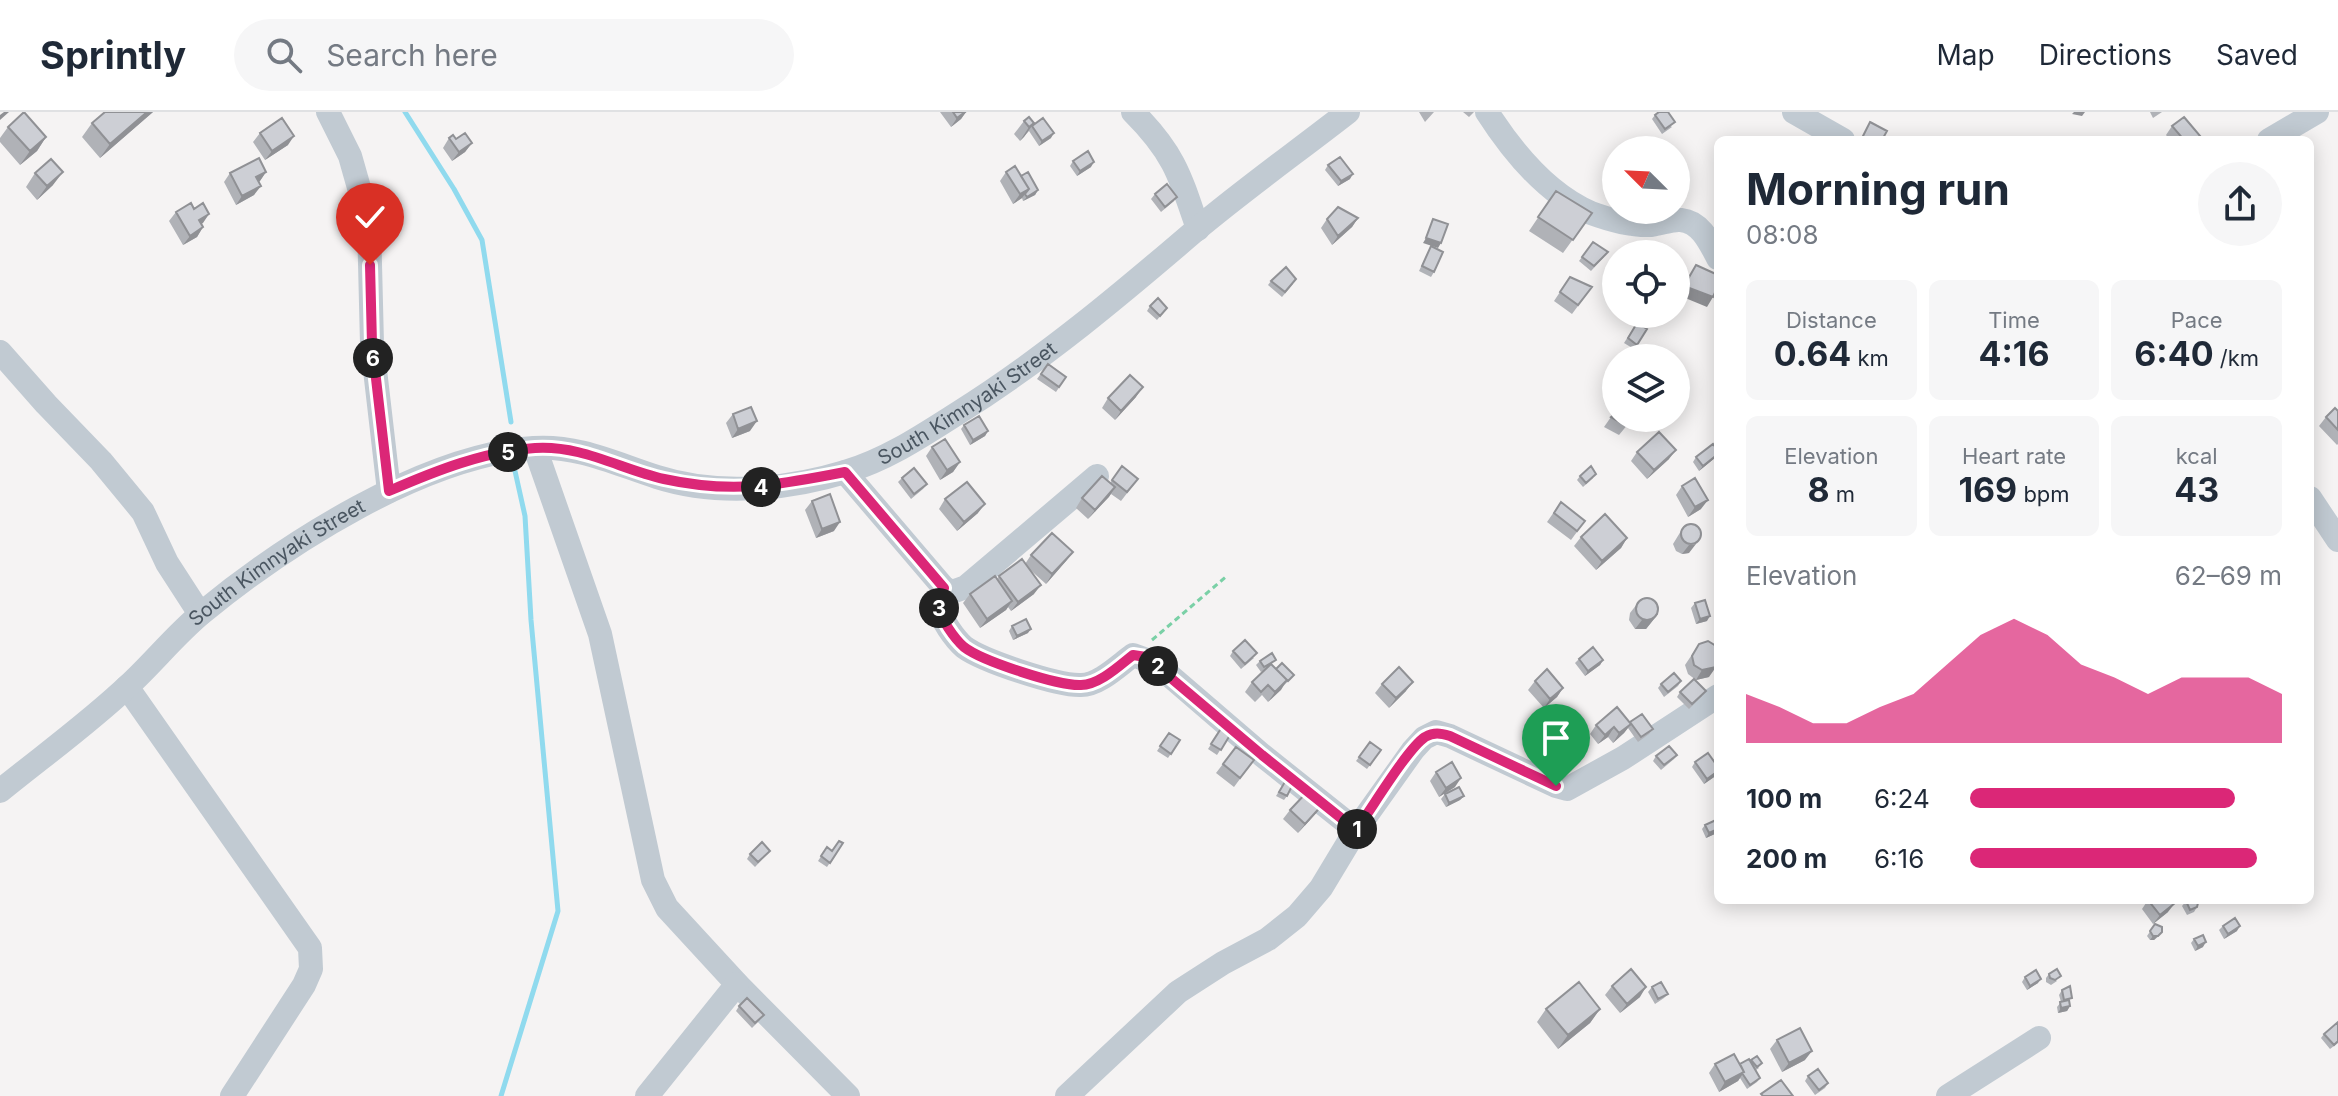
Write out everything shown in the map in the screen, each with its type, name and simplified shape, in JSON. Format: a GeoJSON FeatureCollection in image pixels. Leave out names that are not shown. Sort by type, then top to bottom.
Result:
{"type":"FeatureCollection","features":[{"type":"Feature","properties":{"kind":"street"},"geometry":{"type":"LineString","coordinates":[[328,112],[350,156],[369,223],[372,344],[389,491]]}},
{"type":"Feature","properties":{"kind":"street"},"geometry":{"type":"LineString","coordinates":[[1133,112],[1156,134],[1173,159],[1198,229]]}},
{"type":"Feature","properties":{"kind":"street","name":"South Kimnyaki Street"},"geometry":{"type":"LineString","coordinates":[[0,791],[127,687],[200,614],[311,536],[389,491],[428,474],[471,460],[535,448],[585,453],[660,478],[695,486],[730,489],[776,486],[845,472],[908,444],[1016,377],[1348,112]]}},
{"type":"Feature","properties":{"kind":"street"},"geometry":{"type":"LineString","coordinates":[[1487,112],[1526,165],[1562,196],[1590,212],[1625,224],[1650,225],[1681,220],[1693,224],[1705,234],[1714,251]]}},
{"type":"Feature","properties":{"kind":"street"},"geometry":{"type":"LineString","coordinates":[[1794,112],[1836,136]]}},
{"type":"Feature","properties":{"kind":"street"},"geometry":{"type":"LineString","coordinates":[[2276,136],[2317,112]]}},
{"type":"Feature","properties":{"kind":"street"},"geometry":{"type":"LineString","coordinates":[[0,352],[101,461],[143,512],[167,563],[200,614]]}},
{"type":"Feature","properties":{"kind":"street"},"geometry":{"type":"LineString","coordinates":[[535,448],[600,634],[653,880],[667,908],[848,1096]]}},
{"type":"Feature","properties":{"kind":"street"},"geometry":{"type":"LineString","coordinates":[[845,472],[944,588],[952,592],[966,587],[1097,476]]}},
{"type":"Feature","properties":{"kind":"street"},"geometry":{"type":"LineString","coordinates":[[2314,504],[2338,540]]}},
{"type":"Feature","properties":{"kind":"street"},"geometry":{"type":"LineString","coordinates":[[944,588],[939,605],[957,640],[979,655],[1026,673],[1083,685],[1096,681],[1133,655],[1155,663],[1356,830]]}},
{"type":"Feature","properties":{"kind":"street"},"geometry":{"type":"LineString","coordinates":[[127,687],[310,948],[311,969],[304,985],[232,1096]]}},
{"type":"Feature","properties":{"kind":"street"},"geometry":{"type":"LineString","coordinates":[[1067,1096],[1178,992],[1268,939],[1297,916],[1321,888],[1356,830],[1424,738],[1436,732],[1450,736],[1567,789],[1623,758],[1714,699]]}},
{"type":"Feature","properties":{"kind":"street"},"geometry":{"type":"LineString","coordinates":[[647,1096],[737,984]]}},
{"type":"Feature","properties":{"kind":"street"},"geometry":{"type":"LineString","coordinates":[[1948,1096],[2039,1038]]}},
{"type":"Feature","properties":{"kind":"path"},"geometry":{"type":"LineString","coordinates":[[1133,655],[1228,575]]}},
{"type":"Feature","properties":{"kind":"building"},"geometry":{"type":"Polygon","coordinates":[[[24,112],[46,137],[30,151],[8,127],[24,112]]]}},
{"type":"Feature","properties":{"kind":"building"},"geometry":{"type":"Polygon","coordinates":[[[105,112],[147,112],[110,144],[92,123],[105,112]]]}},
{"type":"Feature","properties":{"kind":"building"},"geometry":{"type":"Polygon","coordinates":[[[1668,112],[1675,122],[1665,129],[1655,115],[1668,112]]]}},
{"type":"Feature","properties":{"kind":"building"},"geometry":{"type":"Polygon","coordinates":[[[1029,117],[1034,123],[1029,127],[1024,121],[1029,117]]]}},
{"type":"Feature","properties":{"kind":"building"},"geometry":{"type":"Polygon","coordinates":[[[2184,117],[2200,136],[2181,136],[2172,126],[2184,117]]]}},
{"type":"Feature","properties":{"kind":"building"},"geometry":{"type":"Polygon","coordinates":[[[282,118],[294,136],[272,151],[260,133],[282,118]]]}},
{"type":"Feature","properties":{"kind":"building"},"geometry":{"type":"Polygon","coordinates":[[[1043,118],[1054,133],[1042,141],[1032,126],[1043,118]]]}},
{"type":"Feature","properties":{"kind":"building"},"geometry":{"type":"Polygon","coordinates":[[[1870,122],[1887,131],[1884,136],[1863,136],[1870,122]]]}},
{"type":"Feature","properties":{"kind":"building"},"geometry":{"type":"Polygon","coordinates":[[[465,133],[472,143],[459,152],[449,138],[453,135],[456,139],[465,133]]]}},
{"type":"Feature","properties":{"kind":"building"},"geometry":{"type":"Polygon","coordinates":[[[1088,151],[1094,162],[1080,171],[1073,161],[1088,151]]]}},
{"type":"Feature","properties":{"kind":"building"},"geometry":{"type":"Polygon","coordinates":[[[1340,157],[1353,174],[1341,181],[1328,165],[1340,157]]]}},
{"type":"Feature","properties":{"kind":"building"},"geometry":{"type":"Polygon","coordinates":[[[259,158],[266,172],[256,177],[261,186],[242,196],[230,173],[259,158]]]}},
{"type":"Feature","properties":{"kind":"building"},"geometry":{"type":"Polygon","coordinates":[[[51,159],[63,172],[47,186],[35,173],[51,159]]]}},
{"type":"Feature","properties":{"kind":"building"},"geometry":{"type":"Polygon","coordinates":[[[1015,166],[1029,189],[1020,194],[1006,172],[1015,166]]]}},
{"type":"Feature","properties":{"kind":"building"},"geometry":{"type":"Polygon","coordinates":[[[1028,172],[1038,190],[1027,197],[1025,194],[1029,189],[1021,176],[1028,172]]]}},
{"type":"Feature","properties":{"kind":"building"},"geometry":{"type":"Polygon","coordinates":[[[1167,184],[1177,197],[1165,207],[1155,194],[1167,184]]]}},
{"type":"Feature","properties":{"kind":"building"},"geometry":{"type":"Polygon","coordinates":[[[1556,191],[1592,213],[1573,240],[1538,217],[1556,191]]]}},
{"type":"Feature","properties":{"kind":"building"},"geometry":{"type":"Polygon","coordinates":[[[191,203],[194,209],[203,203],[209,214],[199,220],[203,227],[190,236],[176,212],[191,203]]]}},
{"type":"Feature","properties":{"kind":"building"},"geometry":{"type":"Polygon","coordinates":[[[1338,207],[1358,218],[1338,236],[1327,219],[1338,207]]]}},
{"type":"Feature","properties":{"kind":"building"},"geometry":{"type":"Polygon","coordinates":[[[1433,219],[1448,224],[1441,243],[1426,238],[1433,219]]]}},
{"type":"Feature","properties":{"kind":"building"},"geometry":{"type":"Polygon","coordinates":[[[1593,242],[1602,248],[1602,258],[1594,266],[1582,257],[1593,242]]]}},
{"type":"Feature","properties":{"kind":"building"},"geometry":{"type":"Polygon","coordinates":[[[1431,246],[1443,252],[1434,272],[1422,266],[1431,246]]]}},
{"type":"Feature","properties":{"kind":"building"},"geometry":{"type":"Polygon","coordinates":[[[1696,265],[1714,273],[1713,297],[1690,288],[1690,276],[1696,265]]]}},
{"type":"Feature","properties":{"kind":"building"},"geometry":{"type":"Polygon","coordinates":[[[1286,267],[1296,279],[1285,292],[1271,281],[1286,267]]]}},
{"type":"Feature","properties":{"kind":"building"},"geometry":{"type":"Polygon","coordinates":[[[1570,277],[1592,287],[1578,305],[1560,292],[1570,277]]]}},
{"type":"Feature","properties":{"kind":"building"},"geometry":{"type":"Polygon","coordinates":[[[1158,298],[1167,308],[1160,316],[1150,306],[1158,298]]]}},
{"type":"Feature","properties":{"kind":"building"},"geometry":{"type":"Polygon","coordinates":[[[1634,328],[1647,329],[1638,344],[1628,338],[1634,328]]]}},
{"type":"Feature","properties":{"kind":"building"},"geometry":{"type":"Polygon","coordinates":[[[1048,364],[1066,377],[1059,387],[1041,374],[1048,364]]]}},
{"type":"Feature","properties":{"kind":"building"},"geometry":{"type":"Polygon","coordinates":[[[1130,375],[1143,387],[1121,411],[1108,398],[1130,375]]]}},
{"type":"Feature","properties":{"kind":"building"},"geometry":{"type":"Polygon","coordinates":[[[751,407],[757,421],[738,429],[733,414],[751,407]]]}},
{"type":"Feature","properties":{"kind":"building"},"geometry":{"type":"Polygon","coordinates":[[[2335,408],[2338,411],[2338,430],[2326,417],[2335,408]]]}},
{"type":"Feature","properties":{"kind":"building"},"geometry":{"type":"Polygon","coordinates":[[[979,416],[988,431],[973,440],[964,425],[979,416]]]}},
{"type":"Feature","properties":{"kind":"building"},"geometry":{"type":"Polygon","coordinates":[[[1659,432],[1676,450],[1654,470],[1637,452],[1659,432]]]}},
{"type":"Feature","properties":{"kind":"building"},"geometry":{"type":"Polygon","coordinates":[[[945,439],[960,462],[947,470],[932,447],[945,439]]]}},
{"type":"Feature","properties":{"kind":"building"},"geometry":{"type":"Polygon","coordinates":[[[1714,445],[1714,457],[1703,466],[1696,457],[1714,445]]]}},
{"type":"Feature","properties":{"kind":"building"},"geometry":{"type":"Polygon","coordinates":[[[1122,466],[1138,479],[1127,492],[1112,480],[1122,466]]]}},
{"type":"Feature","properties":{"kind":"building"},"geometry":{"type":"Polygon","coordinates":[[[1591,466],[1596,474],[1586,483],[1580,476],[1591,466]]]}},
{"type":"Feature","properties":{"kind":"building"},"geometry":{"type":"Polygon","coordinates":[[[914,468],[927,484],[914,494],[902,478],[914,468]]]}},
{"type":"Feature","properties":{"kind":"building"},"geometry":{"type":"Polygon","coordinates":[[[1102,476],[1115,487],[1095,510],[1082,498],[1102,476]]]}},
{"type":"Feature","properties":{"kind":"building"},"geometry":{"type":"Polygon","coordinates":[[[1695,478],[1708,500],[1695,507],[1682,486],[1695,478]]]}},
{"type":"Feature","properties":{"kind":"building"},"geometry":{"type":"Polygon","coordinates":[[[967,482],[985,504],[964,522],[945,499],[967,482]]]}},
{"type":"Feature","properties":{"kind":"building"},"geometry":{"type":"Polygon","coordinates":[[[830,494],[840,522],[822,529],[812,501],[830,494]]]}},
{"type":"Feature","properties":{"kind":"building"},"geometry":{"type":"Polygon","coordinates":[[[1561,502],[1585,521],[1577,531],[1554,513],[1561,502]]]}},
{"type":"Feature","properties":{"kind":"building"},"geometry":{"type":"Polygon","coordinates":[[[1605,514],[1627,538],[1602,561],[1581,537],[1605,514]]]}},
{"type":"Feature","properties":{"kind":"building"},"geometry":{"type":"Polygon","coordinates":[[[1691,524],[1698,527],[1701,534],[1698,541],[1691,544],[1684,541],[1681,534],[1684,527],[1691,524]]]}},
{"type":"Feature","properties":{"kind":"building"},"geometry":{"type":"Polygon","coordinates":[[[1052,533],[1073,552],[1052,574],[1031,555],[1052,533]]]}},
{"type":"Feature","properties":{"kind":"building"},"geometry":{"type":"Polygon","coordinates":[[[1022,559],[1041,585],[1018,602],[999,576],[1022,559]]]}},
{"type":"Feature","properties":{"kind":"building"},"geometry":{"type":"Polygon","coordinates":[[[995,576],[1012,601],[987,619],[970,594],[995,576]]]}},
{"type":"Feature","properties":{"kind":"building"},"geometry":{"type":"Polygon","coordinates":[[[1647,598],[1655,601],[1658,609],[1655,617],[1647,620],[1639,617],[1636,609],[1639,601],[1647,598]]]}},
{"type":"Feature","properties":{"kind":"building"},"geometry":{"type":"Polygon","coordinates":[[[1705,600],[1710,616],[1700,619],[1695,603],[1705,600]]]}},
{"type":"Feature","properties":{"kind":"building"},"geometry":{"type":"Polygon","coordinates":[[[1026,619],[1031,629],[1017,636],[1012,626],[1026,619]]]}},
{"type":"Feature","properties":{"kind":"building"},"geometry":{"type":"Polygon","coordinates":[[[1245,640],[1257,653],[1245,664],[1233,651],[1245,640]]]}},
{"type":"Feature","properties":{"kind":"building"},"geometry":{"type":"Polygon","coordinates":[[[1708,641],[1714,645],[1714,667],[1702,670],[1694,665],[1692,656],[1699,644],[1708,641]]]}},
{"type":"Feature","properties":{"kind":"building"},"geometry":{"type":"Polygon","coordinates":[[[1593,647],[1603,660],[1588,671],[1579,659],[1593,647]]]}},
{"type":"Feature","properties":{"kind":"building"},"geometry":{"type":"Polygon","coordinates":[[[1272,653],[1276,660],[1264,667],[1260,661],[1272,653]]]}},
{"type":"Feature","properties":{"kind":"building"},"geometry":{"type":"Polygon","coordinates":[[[1282,663],[1294,675],[1288,681],[1276,669],[1282,663]]]}},
{"type":"Feature","properties":{"kind":"building"},"geometry":{"type":"Polygon","coordinates":[[[1271,664],[1287,680],[1275,692],[1268,685],[1261,692],[1252,682],[1271,664]]]}},
{"type":"Feature","properties":{"kind":"building"},"geometry":{"type":"Polygon","coordinates":[[[1399,667],[1413,682],[1396,698],[1382,684],[1399,667]]]}},
{"type":"Feature","properties":{"kind":"building"},"geometry":{"type":"Polygon","coordinates":[[[1547,669],[1563,688],[1550,699],[1535,681],[1547,669]]]}},
{"type":"Feature","properties":{"kind":"building"},"geometry":{"type":"Polygon","coordinates":[[[1674,673],[1681,681],[1668,692],[1661,684],[1674,673]]]}},
{"type":"Feature","properties":{"kind":"building"},"geometry":{"type":"Polygon","coordinates":[[[1694,679],[1706,691],[1692,704],[1680,692],[1694,679]]]}},
{"type":"Feature","properties":{"kind":"building"},"geometry":{"type":"Polygon","coordinates":[[[1617,707],[1631,724],[1619,733],[1614,727],[1605,735],[1596,725],[1617,707]]]}},
{"type":"Feature","properties":{"kind":"building"},"geometry":{"type":"Polygon","coordinates":[[[1561,712],[1573,725],[1549,747],[1537,733],[1561,712]]]}},
{"type":"Feature","properties":{"kind":"building"},"geometry":{"type":"Polygon","coordinates":[[[1642,714],[1653,729],[1641,737],[1630,722],[1642,714]]]}},
{"type":"Feature","properties":{"kind":"building"},"geometry":{"type":"Polygon","coordinates":[[[1224,724],[1233,730],[1221,750],[1211,744],[1224,724]]]}},
{"type":"Feature","properties":{"kind":"building"},"geometry":{"type":"Polygon","coordinates":[[[1169,733],[1180,740],[1171,754],[1160,746],[1169,733]]]}},
{"type":"Feature","properties":{"kind":"building"},"geometry":{"type":"Polygon","coordinates":[[[1370,742],[1381,750],[1370,765],[1359,757],[1370,742]]]}},
{"type":"Feature","properties":{"kind":"building"},"geometry":{"type":"Polygon","coordinates":[[[1669,746],[1677,755],[1664,765],[1656,756],[1669,746]]]}},
{"type":"Feature","properties":{"kind":"building"},"geometry":{"type":"Polygon","coordinates":[[[1236,747],[1254,760],[1240,778],[1223,764],[1236,747]]]}},
{"type":"Feature","properties":{"kind":"building"},"geometry":{"type":"Polygon","coordinates":[[[1708,753],[1714,761],[1714,774],[1707,779],[1695,762],[1708,753]]]}},
{"type":"Feature","properties":{"kind":"building"},"geometry":{"type":"Polygon","coordinates":[[[1452,762],[1461,778],[1446,788],[1436,772],[1452,762]]]}},
{"type":"Feature","properties":{"kind":"building"},"geometry":{"type":"Polygon","coordinates":[[[1286,780],[1293,784],[1287,796],[1279,792],[1286,780]]]}},
{"type":"Feature","properties":{"kind":"building"},"geometry":{"type":"Polygon","coordinates":[[[1459,787],[1464,796],[1449,803],[1445,794],[1459,787]]]}},
{"type":"Feature","properties":{"kind":"building"},"geometry":{"type":"Polygon","coordinates":[[[1309,790],[1324,803],[1305,824],[1290,810],[1309,790]]]}},
{"type":"Feature","properties":{"kind":"building"},"geometry":{"type":"Polygon","coordinates":[[[1714,821],[1714,831],[1709,833],[1705,825],[1714,821]]]}},
{"type":"Feature","properties":{"kind":"building"},"geometry":{"type":"Polygon","coordinates":[[[839,841],[843,843],[830,863],[821,856],[827,847],[832,851],[839,841]]]}},
{"type":"Feature","properties":{"kind":"building"},"geometry":{"type":"Polygon","coordinates":[[[762,842],[770,851],[758,862],[750,854],[762,842]]]}},
{"type":"Feature","properties":{"kind":"building"},"geometry":{"type":"Polygon","coordinates":[[[2151,904],[2174,904],[2160,915],[2151,904]]]}},
{"type":"Feature","properties":{"kind":"building"},"geometry":{"type":"Polygon","coordinates":[[[2187,904],[2198,904],[2197,907],[2190,910],[2187,904]]]}},
{"type":"Feature","properties":{"kind":"building"},"geometry":{"type":"Polygon","coordinates":[[[2235,918],[2240,926],[2228,934],[2223,926],[2235,918]]]}},
{"type":"Feature","properties":{"kind":"building"},"geometry":{"type":"Polygon","coordinates":[[[2155,924],[2162,927],[2158,936],[2153,936],[2150,931],[2155,924]]]}},
{"type":"Feature","properties":{"kind":"building"},"geometry":{"type":"Polygon","coordinates":[[[2203,935],[2206,942],[2198,946],[2194,939],[2203,935]]]}},
{"type":"Feature","properties":{"kind":"building"},"geometry":{"type":"Polygon","coordinates":[[[1631,969],[1646,987],[1627,1004],[1612,986],[1631,969]]]}},
{"type":"Feature","properties":{"kind":"building"},"geometry":{"type":"Polygon","coordinates":[[[2057,969],[2061,976],[2055,980],[2050,978],[2049,974],[2057,969]]]}},
{"type":"Feature","properties":{"kind":"building"},"geometry":{"type":"Polygon","coordinates":[[[2036,970],[2041,979],[2030,986],[2025,977],[2036,970]]]}},
{"type":"Feature","properties":{"kind":"building"},"geometry":{"type":"Polygon","coordinates":[[[1579,982],[1600,1009],[1568,1035],[1546,1009],[1579,982]]]}},
{"type":"Feature","properties":{"kind":"building"},"geometry":{"type":"Polygon","coordinates":[[[1661,982],[1668,994],[1658,999],[1652,987],[1661,982]]]}},
{"type":"Feature","properties":{"kind":"building"},"geometry":{"type":"Polygon","coordinates":[[[2070,986],[2072,998],[2064,1000],[2062,990],[2070,986]]]}},
{"type":"Feature","properties":{"kind":"building"},"geometry":{"type":"Polygon","coordinates":[[[747,998],[764,1015],[755,1023],[739,1006],[747,998]]]}},
{"type":"Feature","properties":{"kind":"building"},"geometry":{"type":"Polygon","coordinates":[[[2069,1000],[2070,1006],[2061,1008],[2060,1002],[2069,1000]]]}},
{"type":"Feature","properties":{"kind":"building"},"geometry":{"type":"Polygon","coordinates":[[[2338,1022],[2338,1041],[2334,1045],[2324,1034],[2338,1022]]]}},
{"type":"Feature","properties":{"kind":"building"},"geometry":{"type":"Polygon","coordinates":[[[1800,1028],[1812,1051],[1789,1063],[1777,1040],[1800,1028]]]}},
{"type":"Feature","properties":{"kind":"building"},"geometry":{"type":"Polygon","coordinates":[[[1734,1054],[1744,1072],[1725,1082],[1715,1064],[1734,1054]]]}},
{"type":"Feature","properties":{"kind":"building"},"geometry":{"type":"Polygon","coordinates":[[[1757,1056],[1762,1063],[1757,1067],[1751,1060],[1757,1056]]]}},
{"type":"Feature","properties":{"kind":"building"},"geometry":{"type":"Polygon","coordinates":[[[1749,1059],[1760,1078],[1750,1085],[1740,1064],[1749,1059]]]}},
{"type":"Feature","properties":{"kind":"building"},"geometry":{"type":"Polygon","coordinates":[[[1818,1069],[1828,1083],[1819,1090],[1808,1076],[1818,1069]]]}},
{"type":"Feature","properties":{"kind":"building"},"geometry":{"type":"Polygon","coordinates":[[[1781,1080],[1793,1096],[1761,1094],[1781,1080]]]}},
{"type":"Feature","properties":{"kind":"waterway"},"geometry":{"type":"LineString","coordinates":[[405,112],[482,240],[511,422]]}},
{"type":"Feature","properties":{"kind":"waterway"},"geometry":{"type":"LineString","coordinates":[[501,1096],[558,911],[531,620],[525,516],[515,471]]}},
{"type":"Feature","properties":{"kind":"route"},"geometry":{"type":"LineString","coordinates":[[370,265],[376,394],[389,491],[471,460],[535,448],[585,453],[660,478],[695,486],[730,489],[776,486],[845,472],[944,588],[939,605],[941,613],[957,640],[966,648],[1026,673],[1083,685],[1096,681],[1133,655],[1146,657],[1356,830],[1413,750],[1424,738],[1436,732],[1556,786]]}}]}
